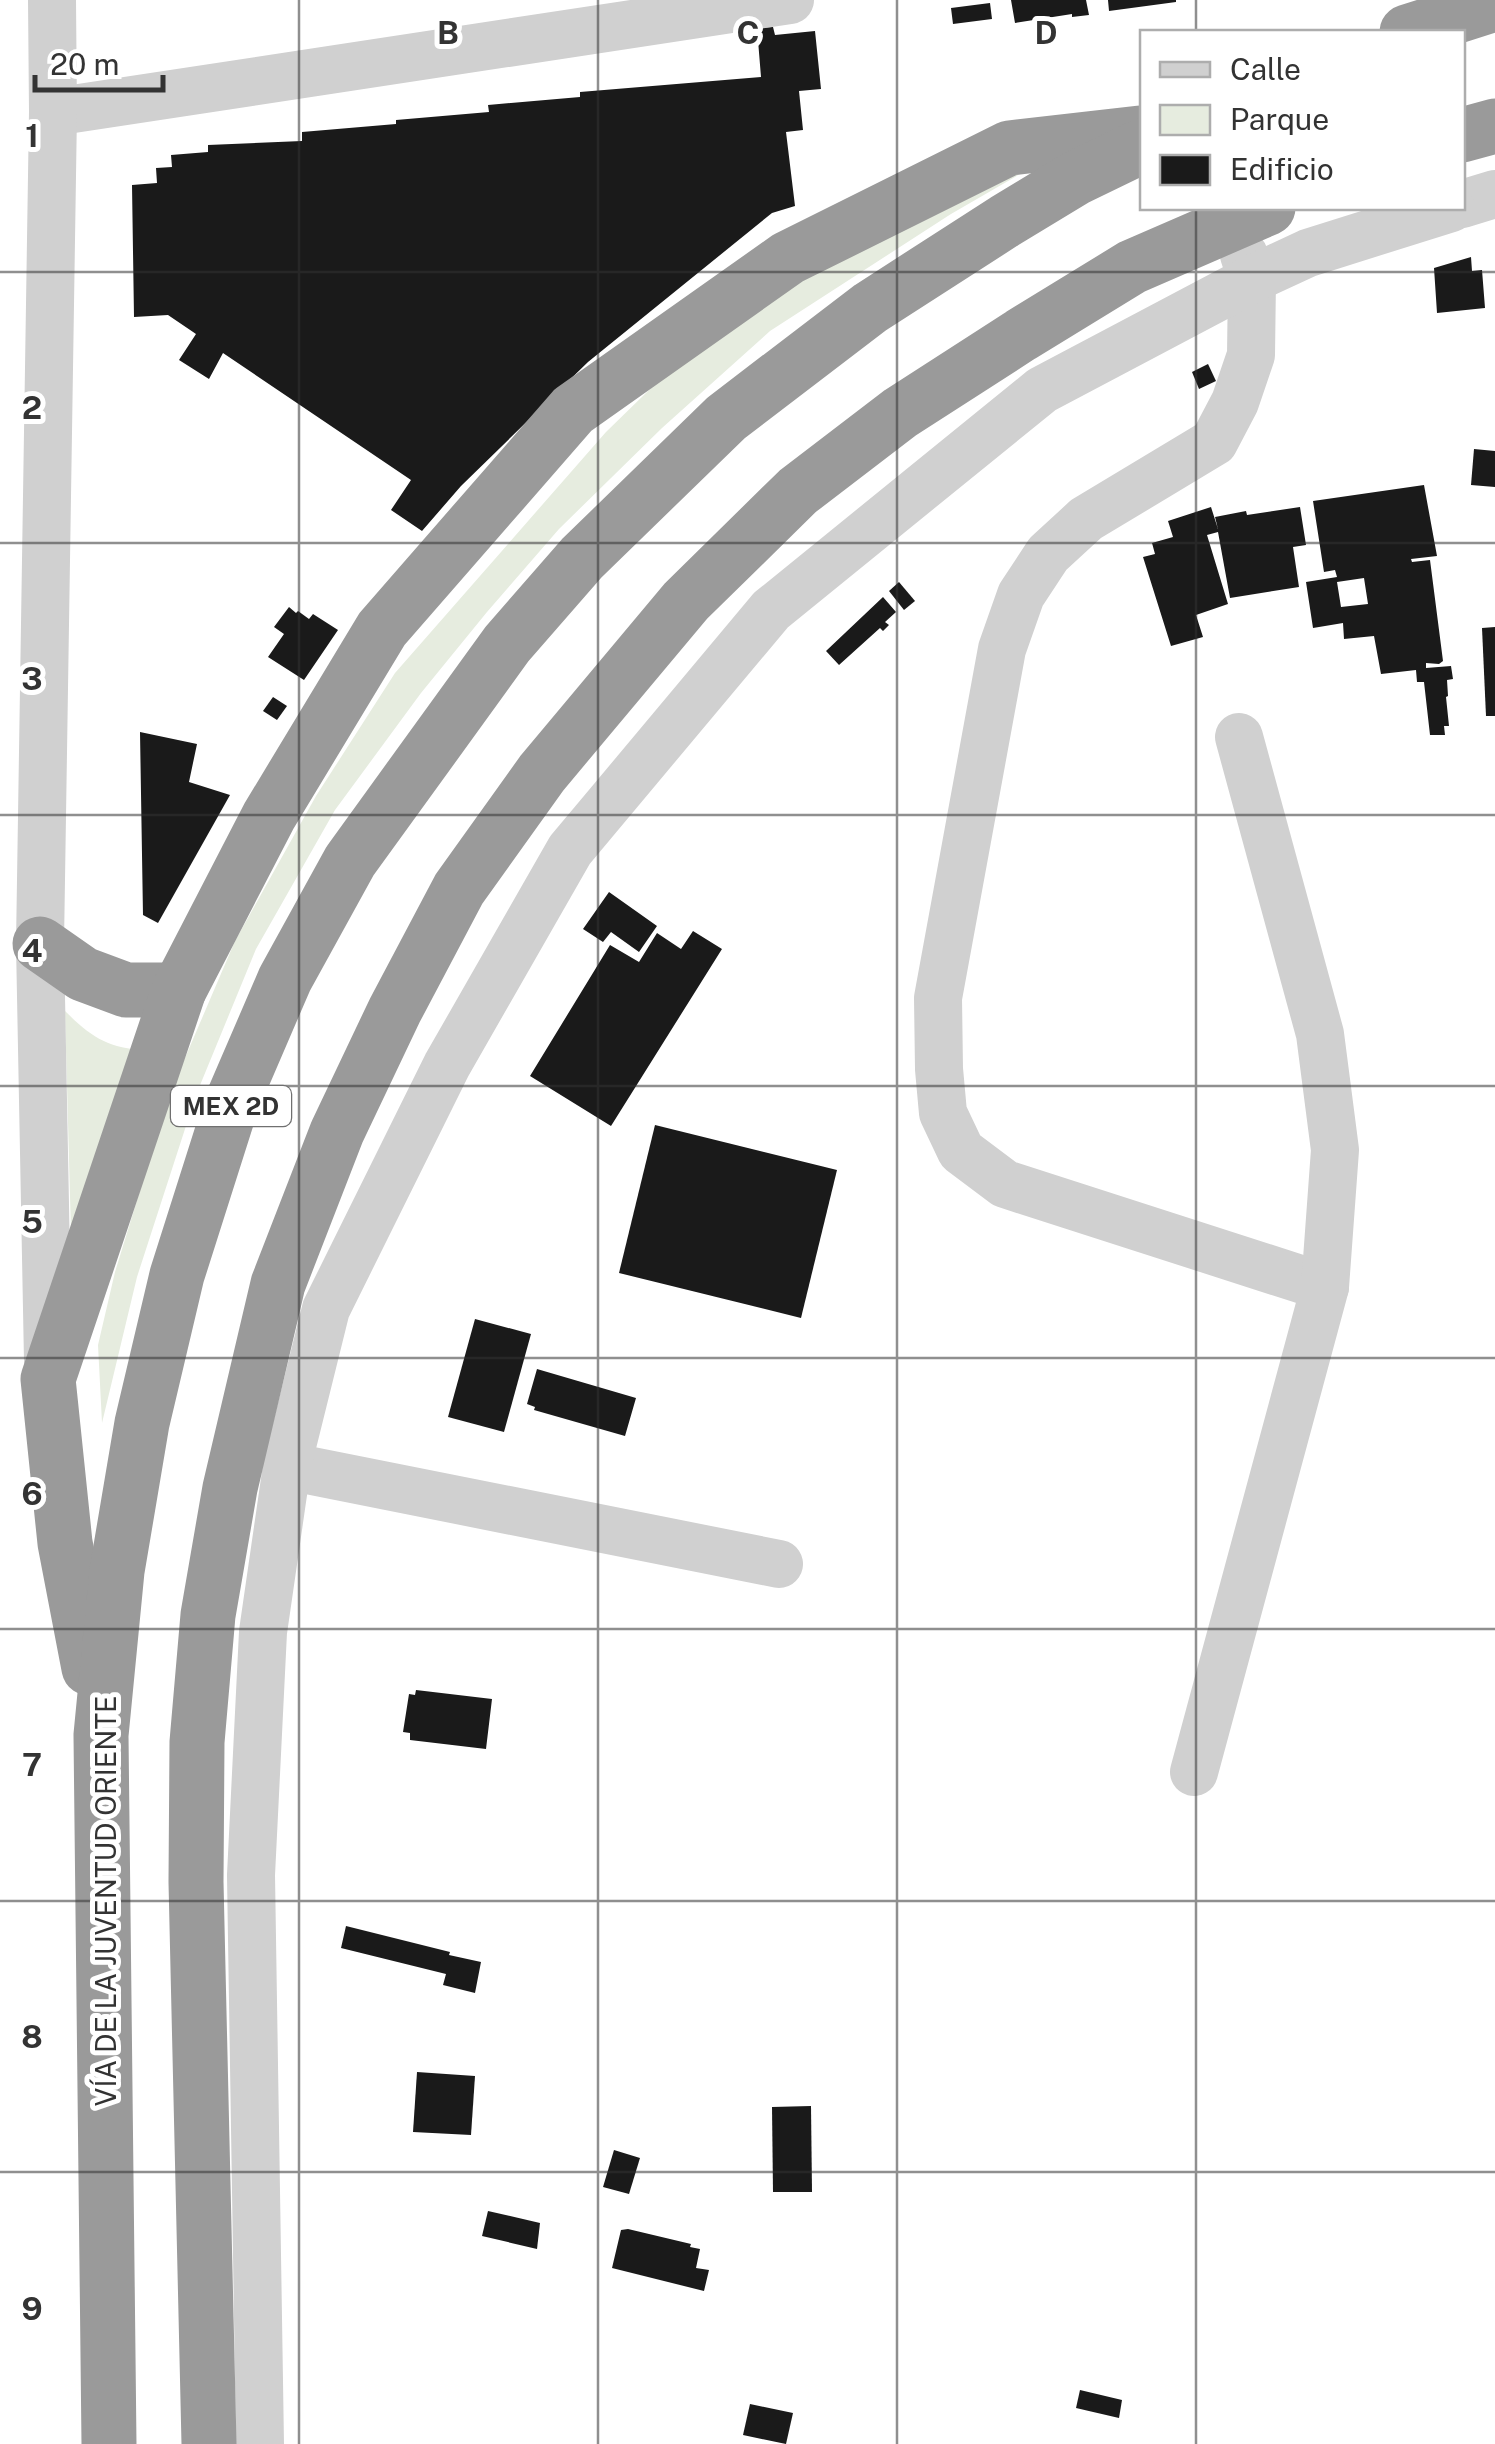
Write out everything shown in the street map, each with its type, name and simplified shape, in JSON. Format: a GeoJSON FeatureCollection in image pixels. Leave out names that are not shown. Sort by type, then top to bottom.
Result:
{"type":"FeatureCollection","features":[{"type":"Feature","properties":{"kind":"highway"},"geometry":{"type":"LineString","coordinates":[[1412,30],[1495,4]]}},
{"type":"Feature","properties":{"kind":"highway"},"geometry":{"type":"LineString","coordinates":[[1465,134],[1495,126]]}},
{"type":"Feature","properties":{"kind":"highway"},"geometry":{"type":"LineString","coordinates":[[102,1735],[66,1543],[48,1379],[179,990],[269,816],[382,629],[573,410],[788,258],[1009,148],[1140,132]]}},
{"type":"Feature","properties":{"kind":"highway","name":"VÍA DE LA JUVENTUD ORIENTE"},"geometry":{"type":"LineString","coordinates":[[109,2444],[102,1735],[116,1571],[142,1423],[177,1275],[232,1102],[285,979],[350,861],[507,644],[582,558],[726,418],[870,308],[1005,220],[1076,178],[1140,147]]}},
{"type":"Feature","properties":{"kind":"highway"},"geometry":{"type":"LineString","coordinates":[[210,2444],[196,1882],[197,1742],[208,1615],[230,1488],[278,1284],[337,1132],[459,888],[542,773],[686,601],[798,492],[900,412],[1132,267],[1250,215]]}},
{"type":"Feature","properties":{"kind":"highway"},"geometry":{"type":"LineString","coordinates":[[40,944],[84,974],[126,990],[179,990]]}},
{"type":"Feature","properties":{"kind":"street"},"geometry":{"type":"LineString","coordinates":[[48,1379],[40,944],[52,0]]}},
{"type":"Feature","properties":{"kind":"street"},"geometry":{"type":"LineString","coordinates":[[53,112],[790,0]]}},
{"type":"Feature","properties":{"kind":"street"},"geometry":{"type":"LineString","coordinates":[[1465,203],[1495,194]]}},
{"type":"Feature","properties":{"kind":"street"},"geometry":{"type":"LineString","coordinates":[[260,2444],[251,1875],[264,1632],[287,1466],[326,1309],[447,1066],[570,850],[771,610],[1042,390],[1252,278],[1308,253],[1445,210]]}},
{"type":"Feature","properties":{"kind":"street"},"geometry":{"type":"LineString","coordinates":[[1250,215],[1250,356],[1235,402],[1214,442],[1086,519],[1048,554],[1021,595],[1002,649],[938,998],[939,1069],[943,1113],[961,1151],[1006,1184],[1325,1287]]}},
{"type":"Feature","properties":{"kind":"street"},"geometry":{"type":"LineString","coordinates":[[1194,1772],[1325,1287],[1335,1150],[1320,1034],[1239,736]]}},
{"type":"Feature","properties":{"kind":"street"},"geometry":{"type":"LineString","coordinates":[[287,1466],[779,1564]]}},
{"type":"Feature","properties":{"kind":"green space"},"geometry":{"type":"Polygon","coordinates":[[[1039,163],[951,214],[770,331],[662,428],[559,529],[421,693],[335,810],[256,949],[196,1095],[137,1277],[102,1423],[98,1345],[115,1272],[170,1093],[235,941],[316,796],[395,673],[606,432],[688,352],[760,300],[1039,163]]]}},
{"type":"Feature","properties":{"kind":"green space"},"geometry":{"type":"Polygon","coordinates":[[[65,1011],[101,1040],[146,1051],[72,1270],[65,1011]]]}},
{"type":"Feature","properties":{"kind":"building"},"geometry":{"type":"Polygon","coordinates":[[[1011,0],[1086,0],[1089,15],[1015,23],[1011,0]]]}},
{"type":"Feature","properties":{"kind":"building"},"geometry":{"type":"Polygon","coordinates":[[[1108,0],[1176,0],[1176,2],[1109,11],[1108,0]]]}},
{"type":"Feature","properties":{"kind":"building"},"geometry":{"type":"Polygon","coordinates":[[[990,3],[992,19],[953,24],[951,8],[990,3]]]}},
{"type":"Feature","properties":{"kind":"building"},"geometry":{"type":"Polygon","coordinates":[[[773,27],[775,35],[815,31],[821,89],[799,91],[803,130],[786,132],[795,206],[772,213],[588,362],[461,486],[422,531],[391,510],[411,480],[223,353],[209,379],[179,360],[196,334],[168,315],[134,317],[132,185],[157,183],[156,168],[172,167],[171,155],[208,152],[208,145],[302,141],[302,132],[489,112],[488,105],[580,97],[580,92],[761,77],[757,28],[773,27]]]}},
{"type":"Feature","properties":{"kind":"building"},"geometry":{"type":"Polygon","coordinates":[[[1471,257],[1472,271],[1482,270],[1485,308],[1437,313],[1434,268],[1471,257]]]}},
{"type":"Feature","properties":{"kind":"building"},"geometry":{"type":"Polygon","coordinates":[[[1208,364],[1216,381],[1199,389],[1192,372],[1208,364]]]}},
{"type":"Feature","properties":{"kind":"building"},"geometry":{"type":"Polygon","coordinates":[[[1474,449],[1495,451],[1495,487],[1471,485],[1474,449]]]}},
{"type":"Feature","properties":{"kind":"building"},"geometry":{"type":"Polygon","coordinates":[[[1424,485],[1437,556],[1411,559],[1430,560],[1443,661],[1426,663],[1426,668],[1451,666],[1453,679],[1447,680],[1446,697],[1449,726],[1444,726],[1445,735],[1430,735],[1424,682],[1417,682],[1416,670],[1381,674],[1374,636],[1344,639],[1343,623],[1313,628],[1306,582],[1337,577],[1335,570],[1324,572],[1313,501],[1424,485]],[[1364,578],[1337,582],[1341,607],[1368,604],[1364,578]]]}},
{"type":"Feature","properties":{"kind":"building"},"geometry":{"type":"Polygon","coordinates":[[[1211,507],[1218,529],[1215,517],[1300,507],[1306,545],[1293,547],[1299,587],[1230,598],[1218,532],[1207,535],[1228,604],[1196,615],[1203,637],[1171,646],[1143,557],[1155,554],[1152,543],[1173,537],[1168,521],[1211,507]]]}},
{"type":"Feature","properties":{"kind":"building"},"geometry":{"type":"Polygon","coordinates":[[[899,582],[915,601],[904,610],[889,591],[899,582]]]}},
{"type":"Feature","properties":{"kind":"building"},"geometry":{"type":"Polygon","coordinates":[[[883,597],[896,612],[885,622],[889,625],[883,631],[880,628],[839,665],[826,651],[883,597]]]}},
{"type":"Feature","properties":{"kind":"building"},"geometry":{"type":"Polygon","coordinates":[[[289,607],[309,619],[313,614],[338,630],[304,680],[268,657],[284,634],[274,627],[289,607]]]}},
{"type":"Feature","properties":{"kind":"building"},"geometry":{"type":"Polygon","coordinates":[[[1495,627],[1495,716],[1486,716],[1482,628],[1495,627]]]}},
{"type":"Feature","properties":{"kind":"building"},"geometry":{"type":"Polygon","coordinates":[[[273,697],[287,706],[277,720],[263,711],[273,697]]]}},
{"type":"Feature","properties":{"kind":"building"},"geometry":{"type":"Polygon","coordinates":[[[140,732],[197,744],[189,782],[230,795],[158,923],[143,915],[140,732]]]}},
{"type":"Feature","properties":{"kind":"building"},"geometry":{"type":"Polygon","coordinates":[[[609,892],[657,926],[639,952],[611,932],[603,942],[583,929],[609,892]]]}},
{"type":"Feature","properties":{"kind":"building"},"geometry":{"type":"Polygon","coordinates":[[[693,931],[722,949],[611,1126],[530,1076],[610,945],[639,962],[657,933],[681,949],[693,931]]]}},
{"type":"Feature","properties":{"kind":"building"},"geometry":{"type":"Polygon","coordinates":[[[655,1125],[837,1170],[801,1318],[619,1273],[655,1125]]]}},
{"type":"Feature","properties":{"kind":"building"},"geometry":{"type":"Polygon","coordinates":[[[475,1319],[531,1334],[504,1432],[448,1417],[475,1319]]]}},
{"type":"Feature","properties":{"kind":"building"},"geometry":{"type":"Polygon","coordinates":[[[537,1369],[636,1398],[625,1436],[534,1410],[527,1404],[537,1369]]]}},
{"type":"Feature","properties":{"kind":"building"},"geometry":{"type":"Polygon","coordinates":[[[416,1690],[492,1699],[486,1749],[410,1740],[410,1733],[403,1732],[409,1694],[415,1695],[416,1690]]]}},
{"type":"Feature","properties":{"kind":"building"},"geometry":{"type":"Polygon","coordinates":[[[346,1926],[481,1962],[475,1993],[443,1985],[446,1974],[341,1948],[346,1926]]]}},
{"type":"Feature","properties":{"kind":"building"},"geometry":{"type":"Polygon","coordinates":[[[417,2072],[475,2076],[471,2135],[413,2132],[417,2072]]]}},
{"type":"Feature","properties":{"kind":"building"},"geometry":{"type":"Polygon","coordinates":[[[811,2106],[812,2192],[773,2192],[772,2107],[811,2106]]]}},
{"type":"Feature","properties":{"kind":"building"},"geometry":{"type":"Polygon","coordinates":[[[614,2150],[640,2158],[629,2194],[603,2187],[614,2150]]]}},
{"type":"Feature","properties":{"kind":"building"},"geometry":{"type":"Polygon","coordinates":[[[488,2211],[540,2223],[537,2249],[482,2236],[488,2211]]]}},
{"type":"Feature","properties":{"kind":"building"},"geometry":{"type":"Polygon","coordinates":[[[621,2230],[700,2249],[696,2268],[709,2270],[704,2291],[612,2268],[621,2230]]]}},
{"type":"Feature","properties":{"kind":"building"},"geometry":{"type":"Polygon","coordinates":[[[1080,2390],[1122,2400],[1119,2418],[1076,2408],[1080,2390]]]}},
{"type":"Feature","properties":{"kind":"building"},"geometry":{"type":"Polygon","coordinates":[[[750,2404],[793,2413],[786,2444],[743,2435],[750,2404]]]}}]}
